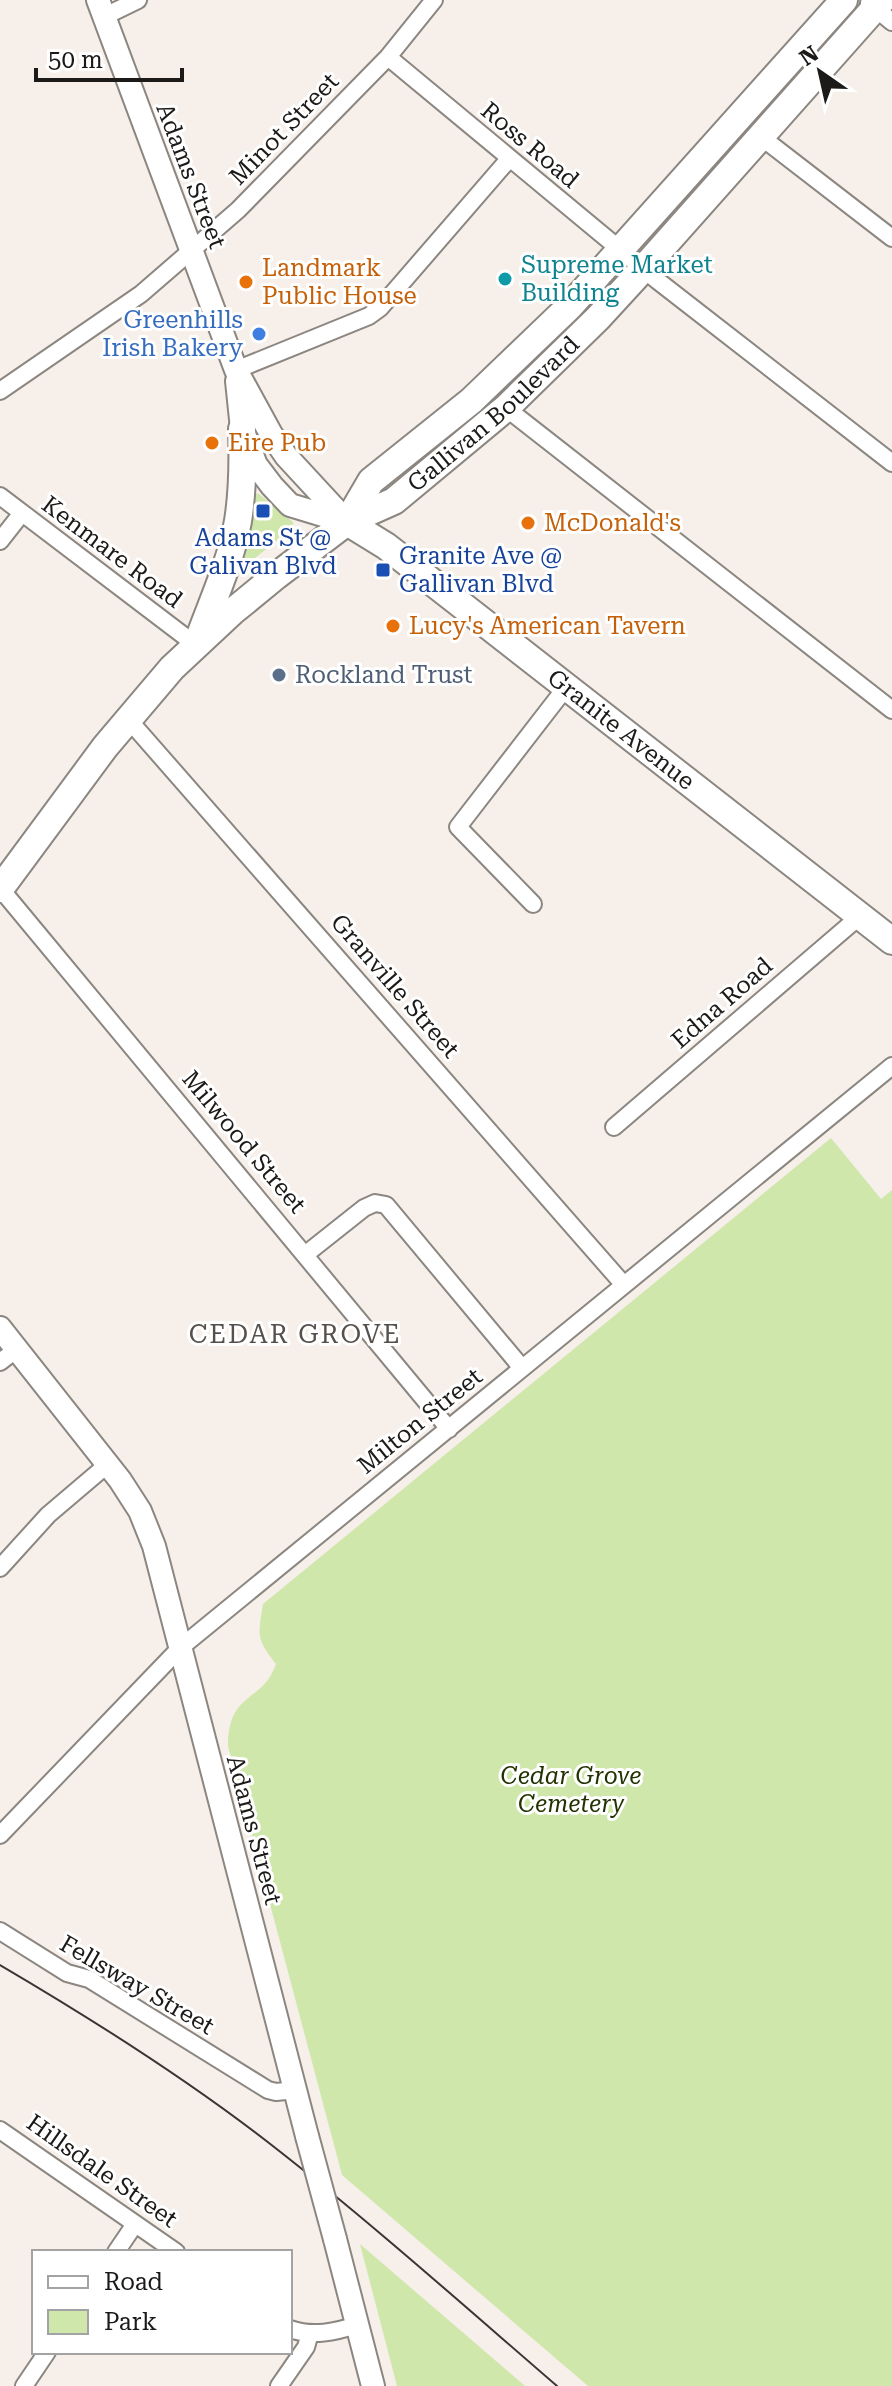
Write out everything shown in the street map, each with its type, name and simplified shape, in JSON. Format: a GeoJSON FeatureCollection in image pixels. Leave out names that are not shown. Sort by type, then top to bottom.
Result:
{"type":"FeatureCollection","features":[{"type":"Feature","properties":{"kind":"highway","name":"Gallivan Boulevard"},"geometry":{"type":"LineString","coordinates":[[347,522],[371,481],[495,379],[622,251],[844,0]]}},
{"type":"Feature","properties":{"kind":"highway","name":"Gallivan Boulevard"},"geometry":{"type":"LineString","coordinates":[[0,888],[128,719],[196,645],[251,596],[347,522],[394,501],[506,408],[598,318],[879,8]]}},
{"type":"Feature","properties":{"kind":"highway"},"geometry":{"type":"LineString","coordinates":[[196,645],[226,566],[238,524],[244,464],[242,429]]}},
{"type":"Feature","properties":{"kind":"highway","name":"Granite Avenue"},"geometry":{"type":"LineString","coordinates":[[347,522],[386,546],[892,941]]}},
{"type":"Feature","properties":{"kind":"main road","name":"Adams Street"},"geometry":{"type":"LineString","coordinates":[[100,8],[236,370],[286,456],[347,522]]}},
{"type":"Feature","properties":{"kind":"main road","name":"Adams Street"},"geometry":{"type":"LineString","coordinates":[[236,370],[242,429],[256,465],[290,505],[347,522]]}},
{"type":"Feature","properties":{"kind":"main road","name":"Adams Street"},"geometry":{"type":"LineString","coordinates":[[0,1328],[8,1355],[108,1464],[130,1494],[154,1546],[373,2386]]}},
{"type":"Feature","properties":{"kind":"street"},"geometry":{"type":"LineString","coordinates":[[100,8],[138,0]]}},
{"type":"Feature","properties":{"kind":"street","name":"Minot Street"},"geometry":{"type":"LineString","coordinates":[[0,391],[141,294],[238,210],[388,57],[434,0]]}},
{"type":"Feature","properties":{"kind":"street","name":"Ross Road"},"geometry":{"type":"LineString","coordinates":[[388,57],[643,269],[892,463]]}},
{"type":"Feature","properties":{"kind":"street"},"geometry":{"type":"LineString","coordinates":[[760,136],[892,238]]}},
{"type":"Feature","properties":{"kind":"street"},"geometry":{"type":"LineString","coordinates":[[236,370],[369,316],[380,308],[509,159]]}},
{"type":"Feature","properties":{"kind":"street"},"geometry":{"type":"LineString","coordinates":[[506,408],[892,710]]}},
{"type":"Feature","properties":{"kind":"street","name":"Kenmare Road"},"geometry":{"type":"LineString","coordinates":[[0,496],[196,645]]}},
{"type":"Feature","properties":{"kind":"street"},"geometry":{"type":"LineString","coordinates":[[0,541],[22,513]]}},
{"type":"Feature","properties":{"kind":"street"},"geometry":{"type":"LineString","coordinates":[[533,904],[458,827],[567,686]]}},
{"type":"Feature","properties":{"kind":"street","name":"Granville Street"},"geometry":{"type":"LineString","coordinates":[[128,719],[624,1285]]}},
{"type":"Feature","properties":{"kind":"street","name":"Milwood Street"},"geometry":{"type":"LineString","coordinates":[[0,888],[449,1429]]}},
{"type":"Feature","properties":{"kind":"street","name":"Edna Road"},"geometry":{"type":"LineString","coordinates":[[614,1127],[860,916]]}},
{"type":"Feature","properties":{"kind":"street","name":"Milton Street"},"geometry":{"type":"LineString","coordinates":[[0,1835],[180,1648],[892,1066]]}},
{"type":"Feature","properties":{"kind":"street"},"geometry":{"type":"LineString","coordinates":[[306,1254],[364,1208],[375,1203],[386,1205],[522,1368]]}},
{"type":"Feature","properties":{"kind":"street"},"geometry":{"type":"LineString","coordinates":[[0,1568],[48,1515],[108,1464]]}},
{"type":"Feature","properties":{"kind":"street","name":"Fellsway Street"},"geometry":{"type":"LineString","coordinates":[[0,1931],[67,1973],[89,1979],[268,2090],[296,2090]]}},
{"type":"Feature","properties":{"kind":"street","name":"Hillsdale Street"},"geometry":{"type":"LineString","coordinates":[[0,2130],[173,2250]]}},
{"type":"Feature","properties":{"kind":"street"},"geometry":{"type":"LineString","coordinates":[[117,2250],[135,2224]]}},
{"type":"Feature","properties":{"kind":"street"},"geometry":{"type":"LineString","coordinates":[[292,2329],[329,2332],[357,2325]]}},
{"type":"Feature","properties":{"kind":"street"},"geometry":{"type":"LineString","coordinates":[[279,2386],[306,2347],[310,2333]]}},
{"type":"Feature","properties":{"kind":"street"},"geometry":{"type":"LineString","coordinates":[[24,2386],[46,2354]]}},
{"type":"Feature","properties":{"kind":"green space"},"geometry":{"type":"Polygon","coordinates":[[[255,493],[293,522],[293,528],[255,558],[245,559],[243,555],[255,493]]]}},
{"type":"Feature","properties":{"kind":"green space","name":"Cedar Grove Cemetery"},"geometry":{"type":"Polygon","coordinates":[[[831,1138],[881,1199],[892,1190],[892,2386],[588,2386],[342,2175],[228,1746],[230,1728],[240,1706],[263,1686],[276,1664],[260,1636],[263,1604],[831,1138]]]}},
{"type":"Feature","properties":{"kind":"green space"},"geometry":{"type":"Polygon","coordinates":[[[360,2244],[525,2386],[397,2386],[360,2244]]]}},
{"type":"Feature","properties":{"kind":"tram line"},"geometry":{"type":"LineString","coordinates":[[0,1965],[137,2050],[237,2119],[379,2232],[557,2386]]}},
{"type":"Feature","properties":{"kind":"place","name":"Supreme Market Building"},"geometry":{"type":"Point","coordinates":[505,279]}},
{"type":"Feature","properties":{"kind":"place","name":"Landmark Public House"},"geometry":{"type":"Point","coordinates":[246,282]}},
{"type":"Feature","properties":{"kind":"place","name":"Greenhills Irish Bakery"},"geometry":{"type":"Point","coordinates":[259,334]}},
{"type":"Feature","properties":{"kind":"place","name":"Eire Pub"},"geometry":{"type":"Point","coordinates":[212,443]}},
{"type":"Feature","properties":{"kind":"place","name":"Adams St @ Galivan Blvd"},"geometry":{"type":"Point","coordinates":[263,511]}},
{"type":"Feature","properties":{"kind":"place","name":"McDonald's"},"geometry":{"type":"Point","coordinates":[528,523]}},
{"type":"Feature","properties":{"kind":"place","name":"Granite Ave @ Gallivan Blvd"},"geometry":{"type":"Point","coordinates":[383,570]}},
{"type":"Feature","properties":{"kind":"place","name":"Lucy's American Tavern"},"geometry":{"type":"Point","coordinates":[393,626]}},
{"type":"Feature","properties":{"kind":"place","name":"Rockland Trust"},"geometry":{"type":"Point","coordinates":[279,675]}},
{"type":"Feature","properties":{"kind":"district","name":"CEDAR GROVE"},"geometry":{"type":"Point","coordinates":[295,1334]}}]}
